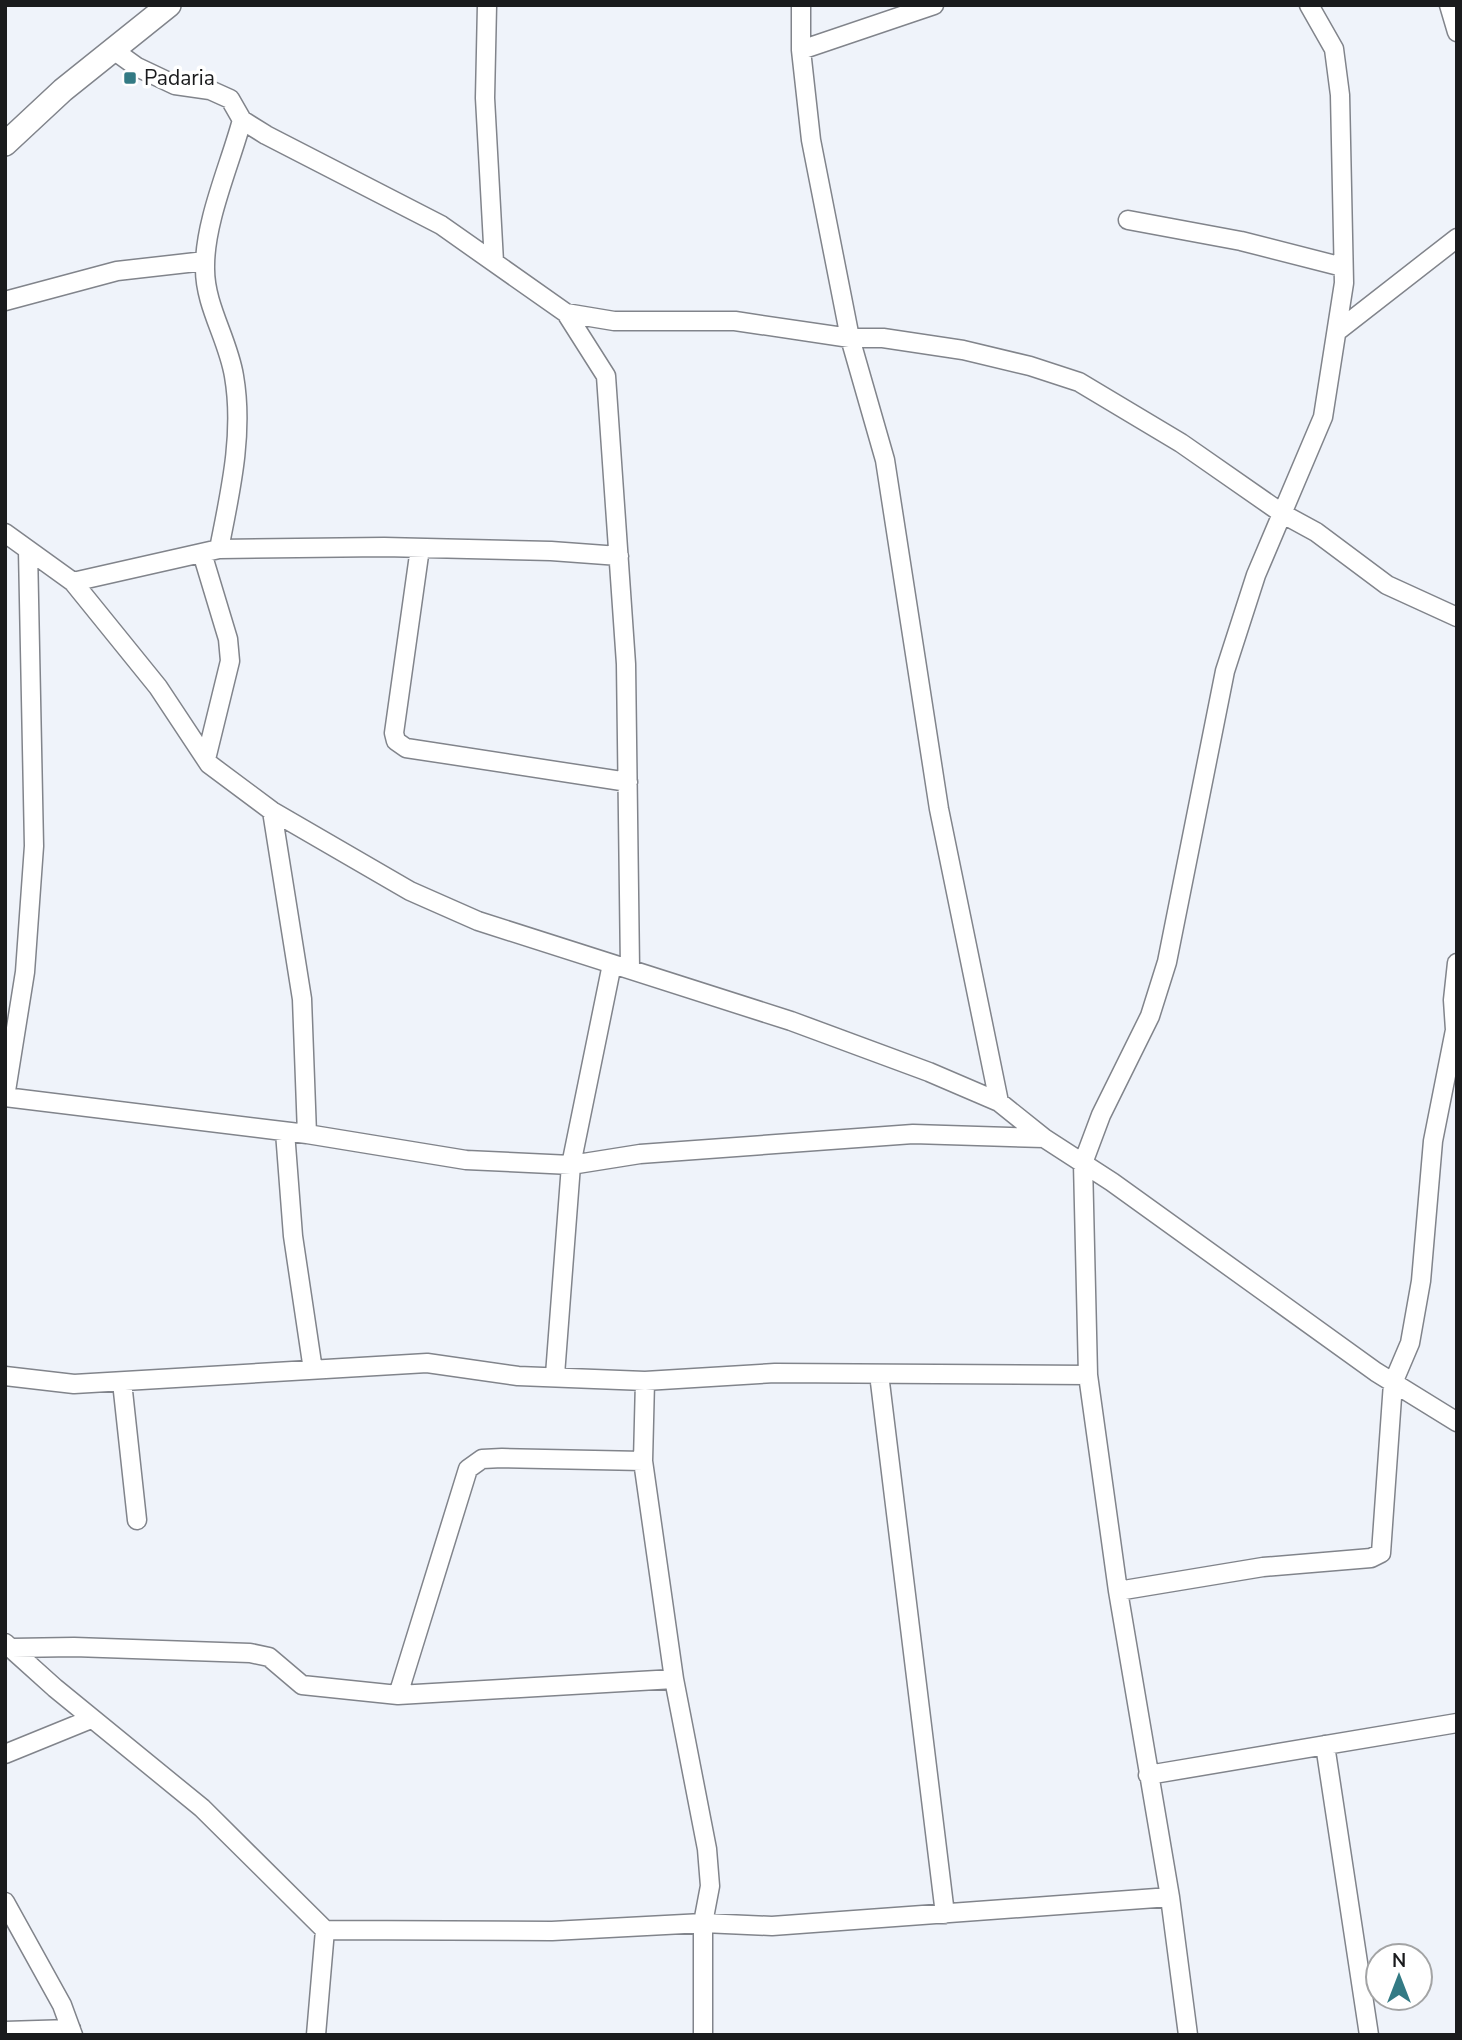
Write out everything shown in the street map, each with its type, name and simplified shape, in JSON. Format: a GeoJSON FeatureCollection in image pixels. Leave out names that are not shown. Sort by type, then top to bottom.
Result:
{"type":"FeatureCollection","features":[{"type":"Feature","properties":{"kind":"street"},"geometry":{"type":"LineString","coordinates":[[9,135],[169,5]]}},
{"type":"Feature","properties":{"kind":"street"},"geometry":{"type":"LineString","coordinates":[[487,5],[485,98],[494,262]]}},
{"type":"Feature","properties":{"kind":"street"},"geometry":{"type":"LineString","coordinates":[[801,5],[801,50],[811,140],[850,338],[885,460],[939,809],[999,1102]]}},
{"type":"Feature","properties":{"kind":"street"},"geometry":{"type":"LineString","coordinates":[[801,50],[934,5]]}},
{"type":"Feature","properties":{"kind":"street"},"geometry":{"type":"LineString","coordinates":[[1188,2035],[1170,1897],[1118,1591],[1088,1375],[1083,1163],[1101,1115],[1150,1016],[1167,962],[1225,671],[1256,576],[1324,416],[1339,330],[1343,267],[1337,63],[1334,49],[1309,5]]}},
{"type":"Feature","properties":{"kind":"street"},"geometry":{"type":"LineString","coordinates":[[1450,5],[1457,32]]}},
{"type":"Feature","properties":{"kind":"street"},"geometry":{"type":"LineString","coordinates":[[112,49],[137,67],[175,85],[210,90],[230,99],[242,120],[341,176],[441,225],[566,313],[606,376],[626,664],[630,968]]}},
{"type":"Feature","properties":{"kind":"street"},"geometry":{"type":"LineString","coordinates":[[206,759],[230,661],[210,551],[234,461],[237,396],[229,353],[206,290],[205,261],[211,226],[242,120]]}},
{"type":"Feature","properties":{"kind":"street"},"geometry":{"type":"LineString","coordinates":[[1128,220],[1241,241],[1343,267]]}},
{"type":"Feature","properties":{"kind":"street"},"geometry":{"type":"LineString","coordinates":[[1339,330],[1457,238]]}},
{"type":"Feature","properties":{"kind":"street"},"geometry":{"type":"LineString","coordinates":[[5,301],[117,271],[205,261]]}},
{"type":"Feature","properties":{"kind":"street"},"geometry":{"type":"LineString","coordinates":[[566,313],[614,321],[735,321],[850,338],[883,338],[963,350],[1030,366],[1079,382],[1181,443],[1283,514],[1316,532],[1387,585],[1457,617]]}},
{"type":"Feature","properties":{"kind":"street"},"geometry":{"type":"LineString","coordinates":[[5,533],[73,582],[158,687],[206,759],[272,811],[410,891],[478,921],[816,1030],[929,1072],[999,1102],[1044,1138],[1393,1383],[1457,1422]]}},
{"type":"Feature","properties":{"kind":"street"},"geometry":{"type":"LineString","coordinates":[[420,548],[394,733],[397,741],[406,748],[628,782]]}},
{"type":"Feature","properties":{"kind":"street"},"geometry":{"type":"LineString","coordinates":[[73,582],[210,551],[420,548],[551,551],[619,556]]}},
{"type":"Feature","properties":{"kind":"street"},"geometry":{"type":"LineString","coordinates":[[28,550],[34,846],[25,972],[6,1074],[5,1097],[307,1134],[466,1160],[571,1165],[640,1154],[913,1134],[1044,1138]]}},
{"type":"Feature","properties":{"kind":"street"},"geometry":{"type":"LineString","coordinates":[[272,811],[302,999],[307,1134]]}},
{"type":"Feature","properties":{"kind":"street"},"geometry":{"type":"LineString","coordinates":[[1118,1591],[1263,1567],[1377,1556],[1382,1548],[1393,1383],[1412,1331],[1421,1281],[1433,1141],[1452,1083],[1455,1030],[1453,1000],[1457,963]]}},
{"type":"Feature","properties":{"kind":"street"},"geometry":{"type":"LineString","coordinates":[[555,1375],[571,1165],[612,964]]}},
{"type":"Feature","properties":{"kind":"street"},"geometry":{"type":"LineString","coordinates":[[285,1132],[293,1236],[313,1370]]}},
{"type":"Feature","properties":{"kind":"street"},"geometry":{"type":"LineString","coordinates":[[5,1376],[74,1384],[427,1363],[517,1376],[555,1375],[645,1381],[775,1373],[1088,1375]]}},
{"type":"Feature","properties":{"kind":"street"},"geometry":{"type":"LineString","coordinates":[[879,1374],[945,1914]]}},
{"type":"Feature","properties":{"kind":"street"},"geometry":{"type":"LineString","coordinates":[[645,1381],[643,1461],[674,1679],[707,1849],[710,1886],[703,1923],[703,2035]]}},
{"type":"Feature","properties":{"kind":"street"},"geometry":{"type":"LineString","coordinates":[[121,1382],[137,1520]]}},
{"type":"Feature","properties":{"kind":"street"},"geometry":{"type":"LineString","coordinates":[[398,1695],[468,1469],[482,1459],[502,1458],[643,1461]]}},
{"type":"Feature","properties":{"kind":"street"},"geometry":{"type":"LineString","coordinates":[[9,1646],[202,1808],[325,1930],[552,1931],[703,1923],[772,1926],[1170,1897]]}},
{"type":"Feature","properties":{"kind":"street"},"geometry":{"type":"LineString","coordinates":[[9,1646],[250,1653],[269,1657],[302,1685],[398,1695],[674,1679]]}},
{"type":"Feature","properties":{"kind":"street"},"geometry":{"type":"LineString","coordinates":[[5,1754],[92,1718]]}},
{"type":"Feature","properties":{"kind":"street"},"geometry":{"type":"LineString","coordinates":[[1149,1775],[1457,1723]]}},
{"type":"Feature","properties":{"kind":"street"},"geometry":{"type":"LineString","coordinates":[[1325,1745],[1369,2035]]}},
{"type":"Feature","properties":{"kind":"street"},"geometry":{"type":"LineString","coordinates":[[5,1902],[37,1957],[72,2032],[5,2031]]}},
{"type":"Feature","properties":{"kind":"street"},"geometry":{"type":"LineString","coordinates":[[316,2035],[325,1930]]}},
{"type":"Feature","properties":{"kind":"place","name":"Padaria"},"geometry":{"type":"Point","coordinates":[130,78]}}]}
